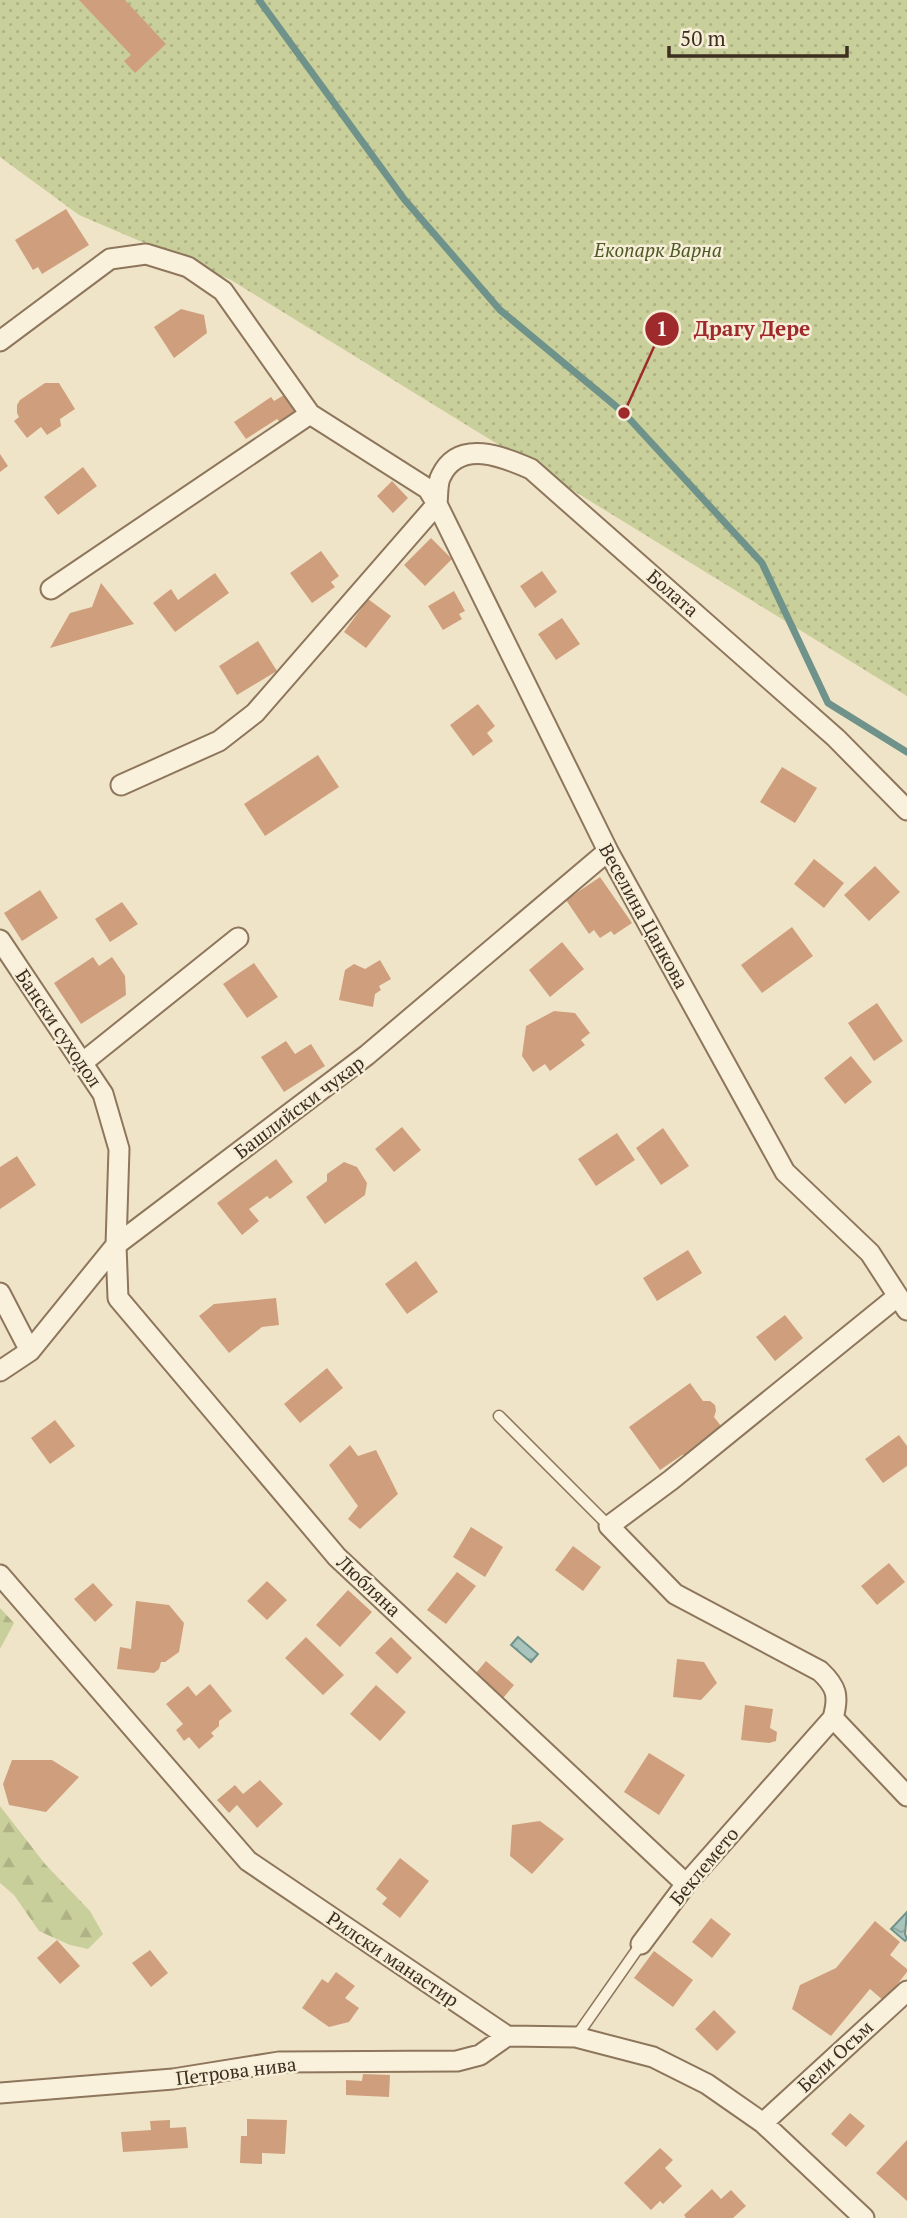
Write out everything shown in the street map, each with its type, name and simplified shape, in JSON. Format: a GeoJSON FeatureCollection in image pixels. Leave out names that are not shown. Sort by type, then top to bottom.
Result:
{"type":"FeatureCollection","features":[{"type":"Feature","properties":{"kind":"street","name":"Веселина Цанкова"},"geometry":{"type":"LineString","coordinates":[[0,341],[110,259],[145,254],[188,267],[223,291],[310,414],[428,489],[608,851],[785,1172],[870,1253],[903,1303]]}},
{"type":"Feature","properties":{"kind":"street"},"geometry":{"type":"LineString","coordinates":[[51,589],[310,414]]}},
{"type":"Feature","properties":{"kind":"street","name":"Болата"},"geometry":{"type":"LineString","coordinates":[[437,504],[440,477],[452,462],[466,454],[499,455],[531,469],[836,738],[907,810]]}},
{"type":"Feature","properties":{"kind":"street"},"geometry":{"type":"LineString","coordinates":[[121,785],[219,741],[255,713],[437,504]]}},
{"type":"Feature","properties":{"kind":"street","name":"Башлийски чукар"},"geometry":{"type":"LineString","coordinates":[[0,1371],[30,1351],[116,1245],[367,1055],[608,851]]}},
{"type":"Feature","properties":{"kind":"street"},"geometry":{"type":"LineString","coordinates":[[82,1063],[238,938]]}},
{"type":"Feature","properties":{"kind":"street","name":"Бански суходол"},"geometry":{"type":"LineString","coordinates":[[0,940],[103,1094],[119,1149],[116,1245]]}},
{"type":"Feature","properties":{"kind":"street","name":"Любляна"},"geometry":{"type":"LineString","coordinates":[[116,1245],[118,1298],[337,1557],[686,1884]]}},
{"type":"Feature","properties":{"kind":"street"},"geometry":{"type":"LineString","coordinates":[[0,1293],[30,1351]]}},
{"type":"Feature","properties":{"kind":"street"},"geometry":{"type":"LineString","coordinates":[[903,1303],[609,1526],[675,1594],[820,1671],[831,1682],[836,1709],[907,1796]]}},
{"type":"Feature","properties":{"kind":"street","name":"Рилски манастир"},"geometry":{"type":"LineString","coordinates":[[0,1575],[248,1861],[507,2036]]}},
{"type":"Feature","properties":{"kind":"street","name":"Беклемето"},"geometry":{"type":"LineString","coordinates":[[641,1944],[686,1884],[836,1709]]}},
{"type":"Feature","properties":{"kind":"street","name":"Бели Осъм"},"geometry":{"type":"LineString","coordinates":[[763,2123],[907,1991]]}},
{"type":"Feature","properties":{"kind":"street"},"geometry":{"type":"LineString","coordinates":[[507,2036],[576,2037],[653,2057],[707,2084],[763,2123],[864,2218]]}},
{"type":"Feature","properties":{"kind":"street","name":"Петрова нива"},"geometry":{"type":"LineString","coordinates":[[0,2092],[173,2080],[279,2062],[457,2061],[480,2055],[507,2036]]}},
{"type":"Feature","properties":{"kind":"lane"},"geometry":{"type":"LineString","coordinates":[[499,1416],[609,1526]]}},
{"type":"Feature","properties":{"kind":"lane","name":"Беклемето"},"geometry":{"type":"LineString","coordinates":[[576,2037],[641,1944]]}},
{"type":"Feature","properties":{"kind":"green space","name":"Екопарк Варна"},"geometry":{"type":"Polygon","coordinates":[[[0,0],[907,0],[907,696],[231,280],[79,215],[0,157],[0,0]]]}},
{"type":"Feature","properties":{"kind":"green space"},"geometry":{"type":"Polygon","coordinates":[[[0,1608],[14,1623],[0,1649],[0,1608]]]}},
{"type":"Feature","properties":{"kind":"green space"},"geometry":{"type":"Polygon","coordinates":[[[0,1806],[45,1864],[90,1911],[103,1934],[88,1949],[70,1945],[39,1931],[14,1895],[0,1883],[0,1806]]]}},
{"type":"Feature","properties":{"kind":"water"},"geometry":{"type":"Polygon","coordinates":[[[518,1637],[538,1654],[531,1662],[511,1645],[518,1637]]]}},
{"type":"Feature","properties":{"kind":"water"},"geometry":{"type":"Polygon","coordinates":[[[907,1912],[907,1939],[905,1941],[891,1929],[907,1912]]]}},
{"type":"Feature","properties":{"kind":"building"},"geometry":{"type":"Polygon","coordinates":[[[79,0],[125,0],[166,44],[135,73],[124,61],[131,55],[79,0]]]}},
{"type":"Feature","properties":{"kind":"building"},"geometry":{"type":"Polygon","coordinates":[[[66,209],[89,245],[42,274],[38,267],[33,270],[15,240],[66,209]]]}},
{"type":"Feature","properties":{"kind":"building"},"geometry":{"type":"Polygon","coordinates":[[[181,309],[204,315],[207,333],[174,358],[154,327],[181,309]]]}},
{"type":"Feature","properties":{"kind":"building"},"geometry":{"type":"Polygon","coordinates":[[[45,383],[59,383],[75,409],[60,419],[61,426],[47,435],[41,427],[27,438],[14,421],[19,417],[17,405],[45,383]]]}},
{"type":"Feature","properties":{"kind":"building"},"geometry":{"type":"Polygon","coordinates":[[[284,395],[295,412],[280,422],[277,419],[246,439],[234,422],[271,397],[274,401],[284,395]]]}},
{"type":"Feature","properties":{"kind":"building"},"geometry":{"type":"Polygon","coordinates":[[[0,454],[8,466],[0,472],[0,454]]]}},
{"type":"Feature","properties":{"kind":"building"},"geometry":{"type":"Polygon","coordinates":[[[83,467],[97,486],[58,515],[44,497],[83,467]]]}},
{"type":"Feature","properties":{"kind":"building"},"geometry":{"type":"Polygon","coordinates":[[[392,481],[408,498],[393,513],[377,496],[392,481]]]}},
{"type":"Feature","properties":{"kind":"building"},"geometry":{"type":"Polygon","coordinates":[[[431,538],[452,559],[425,586],[404,565],[431,538]]]}},
{"type":"Feature","properties":{"kind":"building"},"geometry":{"type":"Polygon","coordinates":[[[321,551],[339,576],[331,582],[335,587],[312,603],[290,573],[321,551]]]}},
{"type":"Feature","properties":{"kind":"building"},"geometry":{"type":"Polygon","coordinates":[[[542,571],[557,592],[535,608],[520,586],[542,571]]]}},
{"type":"Feature","properties":{"kind":"building"},"geometry":{"type":"Polygon","coordinates":[[[215,573],[229,593],[175,632],[153,603],[171,589],[178,600],[215,573]]]}},
{"type":"Feature","properties":{"kind":"building"},"geometry":{"type":"Polygon","coordinates":[[[101,583],[134,624],[50,648],[70,613],[92,607],[101,583]]]}},
{"type":"Feature","properties":{"kind":"building"},"geometry":{"type":"Polygon","coordinates":[[[454,591],[465,611],[459,614],[462,619],[443,630],[428,606],[454,591]]]}},
{"type":"Feature","properties":{"kind":"building"},"geometry":{"type":"Polygon","coordinates":[[[368,599],[391,616],[366,648],[344,632],[368,599]]]}},
{"type":"Feature","properties":{"kind":"building"},"geometry":{"type":"Polygon","coordinates":[[[562,618],[580,644],[556,660],[538,634],[562,618]]]}},
{"type":"Feature","properties":{"kind":"building"},"geometry":{"type":"Polygon","coordinates":[[[258,641],[277,671],[237,695],[219,666],[258,641]]]}},
{"type":"Feature","properties":{"kind":"building"},"geometry":{"type":"Polygon","coordinates":[[[478,704],[495,726],[487,733],[493,741],[473,756],[450,725],[478,704]]]}},
{"type":"Feature","properties":{"kind":"building"},"geometry":{"type":"Polygon","coordinates":[[[318,755],[339,787],[265,836],[244,804],[318,755]]]}},
{"type":"Feature","properties":{"kind":"building"},"geometry":{"type":"Polygon","coordinates":[[[782,767],[817,788],[795,823],[760,802],[782,767]]]}},
{"type":"Feature","properties":{"kind":"building"},"geometry":{"type":"Polygon","coordinates":[[[814,859],[844,883],[824,908],[794,884],[814,859]]]}},
{"type":"Feature","properties":{"kind":"building"},"geometry":{"type":"Polygon","coordinates":[[[875,866],[900,892],[869,921],[844,895],[875,866]]]}},
{"type":"Feature","properties":{"kind":"building"},"geometry":{"type":"Polygon","coordinates":[[[600,877],[632,923],[614,935],[611,931],[600,938],[594,930],[589,934],[566,900],[600,877]]]}},
{"type":"Feature","properties":{"kind":"building"},"geometry":{"type":"Polygon","coordinates":[[[40,890],[58,918],[22,941],[4,913],[40,890]]]}},
{"type":"Feature","properties":{"kind":"building"},"geometry":{"type":"Polygon","coordinates":[[[122,902],[138,924],[110,942],[95,919],[122,902]]]}},
{"type":"Feature","properties":{"kind":"building"},"geometry":{"type":"Polygon","coordinates":[[[792,927],[813,956],[762,993],[741,965],[792,927]]]}},
{"type":"Feature","properties":{"kind":"building"},"geometry":{"type":"Polygon","coordinates":[[[562,942],[584,969],[550,997],[529,970],[562,942]]]}},
{"type":"Feature","properties":{"kind":"building"},"geometry":{"type":"Polygon","coordinates":[[[93,957],[99,966],[112,957],[125,976],[126,995],[81,1024],[54,983],[93,957]]]}},
{"type":"Feature","properties":{"kind":"building"},"geometry":{"type":"Polygon","coordinates":[[[380,960],[391,979],[379,986],[381,990],[375,994],[373,1007],[339,1000],[345,970],[354,964],[365,969],[380,960]]]}},
{"type":"Feature","properties":{"kind":"building"},"geometry":{"type":"Polygon","coordinates":[[[254,963],[278,997],[247,1018],[223,984],[254,963]]]}},
{"type":"Feature","properties":{"kind":"building"},"geometry":{"type":"Polygon","coordinates":[[[877,1003],[903,1041],[874,1061],[848,1023],[877,1003]]]}},
{"type":"Feature","properties":{"kind":"building"},"geometry":{"type":"Polygon","coordinates":[[[554,1011],[575,1013],[590,1033],[581,1040],[585,1045],[550,1071],[545,1064],[533,1072],[522,1056],[526,1026],[554,1011]]]}},
{"type":"Feature","properties":{"kind":"building"},"geometry":{"type":"Polygon","coordinates":[[[286,1041],[295,1054],[311,1044],[325,1066],[284,1092],[261,1057],[286,1041]]]}},
{"type":"Feature","properties":{"kind":"building"},"geometry":{"type":"Polygon","coordinates":[[[851,1056],[872,1082],[845,1104],[824,1078],[851,1056]]]}},
{"type":"Feature","properties":{"kind":"building"},"geometry":{"type":"Polygon","coordinates":[[[402,1127],[421,1150],[394,1172],[375,1149],[402,1127]]]}},
{"type":"Feature","properties":{"kind":"building"},"geometry":{"type":"Polygon","coordinates":[[[663,1128],[689,1166],[661,1185],[636,1148],[663,1128]]]}},
{"type":"Feature","properties":{"kind":"building"},"geometry":{"type":"Polygon","coordinates":[[[617,1133],[635,1160],[596,1186],[578,1159],[617,1133]]]}},
{"type":"Feature","properties":{"kind":"building"},"geometry":{"type":"Polygon","coordinates":[[[17,1156],[36,1185],[0,1209],[0,1167],[17,1156]]]}},
{"type":"Feature","properties":{"kind":"building"},"geometry":{"type":"Polygon","coordinates":[[[276,1159],[293,1182],[270,1199],[267,1196],[249,1209],[259,1221],[242,1235],[217,1203],[276,1159]]]}},
{"type":"Feature","properties":{"kind":"building"},"geometry":{"type":"Polygon","coordinates":[[[344,1162],[357,1167],[367,1183],[365,1195],[325,1224],[306,1197],[327,1181],[327,1174],[344,1162]]]}},
{"type":"Feature","properties":{"kind":"building"},"geometry":{"type":"Polygon","coordinates":[[[688,1250],[702,1273],[657,1301],[643,1278],[688,1250]]]}},
{"type":"Feature","properties":{"kind":"building"},"geometry":{"type":"Polygon","coordinates":[[[416,1261],[438,1292],[407,1314],[385,1284],[416,1261]]]}},
{"type":"Feature","properties":{"kind":"building"},"geometry":{"type":"Polygon","coordinates":[[[276,1298],[279,1325],[262,1327],[229,1353],[199,1316],[214,1304],[276,1298]]]}},
{"type":"Feature","properties":{"kind":"building"},"geometry":{"type":"Polygon","coordinates":[[[785,1315],[803,1338],[775,1361],[756,1337],[785,1315]]]}},
{"type":"Feature","properties":{"kind":"building"},"geometry":{"type":"Polygon","coordinates":[[[327,1368],[343,1388],[300,1423],[284,1404],[327,1368]]]}},
{"type":"Feature","properties":{"kind":"building"},"geometry":{"type":"Polygon","coordinates":[[[690,1383],[703,1401],[710,1401],[715,1405],[714,1417],[724,1430],[692,1453],[682,1455],[660,1470],[629,1427],[690,1383]]]}},
{"type":"Feature","properties":{"kind":"building"},"geometry":{"type":"Polygon","coordinates":[[[55,1420],[75,1446],[50,1464],[31,1438],[55,1420]]]}},
{"type":"Feature","properties":{"kind":"building"},"geometry":{"type":"Polygon","coordinates":[[[899,1435],[907,1446],[907,1466],[883,1483],[865,1459],[899,1435]]]}},
{"type":"Feature","properties":{"kind":"building"},"geometry":{"type":"Polygon","coordinates":[[[350,1445],[358,1456],[376,1450],[398,1494],[360,1529],[348,1519],[358,1506],[329,1465],[350,1445]]]}},
{"type":"Feature","properties":{"kind":"building"},"geometry":{"type":"Polygon","coordinates":[[[471,1527],[503,1547],[485,1577],[453,1557],[471,1527]]]}},
{"type":"Feature","properties":{"kind":"building"},"geometry":{"type":"Polygon","coordinates":[[[573,1546],[601,1567],[583,1591],[555,1570],[573,1546]]]}},
{"type":"Feature","properties":{"kind":"building"},"geometry":{"type":"Polygon","coordinates":[[[889,1563],[905,1582],[877,1605],[861,1586],[889,1563]]]}},
{"type":"Feature","properties":{"kind":"building"},"geometry":{"type":"Polygon","coordinates":[[[457,1572],[476,1586],[446,1624],[427,1610],[457,1572]]]}},
{"type":"Feature","properties":{"kind":"building"},"geometry":{"type":"Polygon","coordinates":[[[267,1581],[287,1600],[267,1620],[247,1601],[267,1581]]]}},
{"type":"Feature","properties":{"kind":"building"},"geometry":{"type":"Polygon","coordinates":[[[93,1583],[113,1605],[95,1622],[74,1599],[93,1583]]]}},
{"type":"Feature","properties":{"kind":"building"},"geometry":{"type":"Polygon","coordinates":[[[348,1590],[372,1612],[340,1647],[316,1625],[348,1590]]]}},
{"type":"Feature","properties":{"kind":"building"},"geometry":{"type":"Polygon","coordinates":[[[136,1601],[169,1605],[184,1623],[179,1652],[161,1662],[154,1673],[117,1669],[120,1647],[131,1649],[136,1601]]]}},
{"type":"Feature","properties":{"kind":"building"},"geometry":{"type":"Polygon","coordinates":[[[306,1637],[344,1675],[323,1695],[285,1658],[306,1637]]]}},
{"type":"Feature","properties":{"kind":"building"},"geometry":{"type":"Polygon","coordinates":[[[391,1637],[412,1658],[397,1674],[375,1653],[391,1637]]]}},
{"type":"Feature","properties":{"kind":"building"},"geometry":{"type":"Polygon","coordinates":[[[677,1659],[704,1662],[717,1683],[701,1700],[673,1697],[677,1659]]]}},
{"type":"Feature","properties":{"kind":"building"},"geometry":{"type":"Polygon","coordinates":[[[486,1661],[514,1685],[499,1703],[471,1679],[486,1661]]]}},
{"type":"Feature","properties":{"kind":"building"},"geometry":{"type":"Polygon","coordinates":[[[210,1684],[232,1711],[219,1721],[219,1726],[211,1733],[214,1736],[199,1749],[189,1737],[184,1741],[176,1730],[183,1724],[166,1704],[188,1686],[196,1696],[210,1684]]]}},
{"type":"Feature","properties":{"kind":"building"},"geometry":{"type":"Polygon","coordinates":[[[376,1685],[406,1712],[380,1741],[350,1714],[376,1685]]]}},
{"type":"Feature","properties":{"kind":"building"},"geometry":{"type":"Polygon","coordinates":[[[745,1705],[773,1709],[770,1728],[777,1732],[776,1741],[769,1743],[741,1740],[745,1705]]]}},
{"type":"Feature","properties":{"kind":"building"},"geometry":{"type":"Polygon","coordinates":[[[649,1753],[685,1775],[659,1815],[624,1792],[649,1753]]]}},
{"type":"Feature","properties":{"kind":"building"},"geometry":{"type":"Polygon","coordinates":[[[12,1760],[52,1760],[79,1777],[46,1812],[9,1805],[3,1784],[12,1760]]]}},
{"type":"Feature","properties":{"kind":"building"},"geometry":{"type":"Polygon","coordinates":[[[260,1780],[283,1804],[257,1828],[237,1805],[229,1813],[217,1800],[235,1785],[243,1794],[260,1780]]]}},
{"type":"Feature","properties":{"kind":"building"},"geometry":{"type":"Polygon","coordinates":[[[540,1821],[564,1839],[532,1874],[510,1856],[512,1825],[540,1821]]]}},
{"type":"Feature","properties":{"kind":"building"},"geometry":{"type":"Polygon","coordinates":[[[400,1858],[429,1881],[400,1918],[382,1904],[387,1898],[376,1889],[400,1858]]]}},
{"type":"Feature","properties":{"kind":"building"},"geometry":{"type":"Polygon","coordinates":[[[711,1918],[731,1934],[712,1958],[692,1942],[711,1918]]]}},
{"type":"Feature","properties":{"kind":"building"},"geometry":{"type":"Polygon","coordinates":[[[875,1921],[900,1942],[890,1955],[907,1969],[907,1972],[884,2001],[870,1989],[831,2036],[792,2009],[800,1985],[836,1968],[875,1921]]]}},
{"type":"Feature","properties":{"kind":"building"},"geometry":{"type":"Polygon","coordinates":[[[57,1940],[80,1966],[60,1984],[37,1958],[57,1940]]]}},
{"type":"Feature","properties":{"kind":"building"},"geometry":{"type":"Polygon","coordinates":[[[150,1950],[168,1973],[151,1987],[132,1963],[150,1950]]]}},
{"type":"Feature","properties":{"kind":"building"},"geometry":{"type":"Polygon","coordinates":[[[654,1951],[693,1980],[673,2007],[634,1978],[654,1951]]]}},
{"type":"Feature","properties":{"kind":"building"},"geometry":{"type":"Polygon","coordinates":[[[336,1972],[355,1986],[345,1998],[359,2008],[349,2022],[329,2027],[302,2008],[322,1979],[328,1983],[336,1972]]]}},
{"type":"Feature","properties":{"kind":"building"},"geometry":{"type":"Polygon","coordinates":[[[714,2010],[736,2032],[717,2051],[695,2029],[714,2010]]]}},
{"type":"Feature","properties":{"kind":"building"},"geometry":{"type":"Polygon","coordinates":[[[363,2074],[390,2075],[389,2097],[346,2095],[346,2080],[362,2081],[363,2074]]]}},
{"type":"Feature","properties":{"kind":"building"},"geometry":{"type":"Polygon","coordinates":[[[850,2113],[865,2126],[846,2147],[831,2134],[850,2113]]]}},
{"type":"Feature","properties":{"kind":"building"},"geometry":{"type":"Polygon","coordinates":[[[247,2119],[287,2120],[285,2154],[262,2153],[262,2164],[240,2163],[241,2136],[247,2136],[247,2119]]]}},
{"type":"Feature","properties":{"kind":"building"},"geometry":{"type":"Polygon","coordinates":[[[170,2120],[170,2128],[186,2127],[188,2148],[123,2152],[121,2132],[151,2130],[150,2121],[170,2120]]]}},
{"type":"Feature","properties":{"kind":"building"},"geometry":{"type":"Polygon","coordinates":[[[907,2140],[907,2201],[876,2173],[907,2140]]]}},
{"type":"Feature","properties":{"kind":"building"},"geometry":{"type":"Polygon","coordinates":[[[660,2148],[673,2160],[665,2168],[682,2186],[663,2204],[660,2201],[651,2210],[624,2183],[660,2148]]]}},
{"type":"Feature","properties":{"kind":"building"},"geometry":{"type":"Polygon","coordinates":[[[712,2189],[721,2199],[731,2190],[746,2206],[733,2218],[686,2218],[684,2215],[712,2189]]]}},
{"type":"Feature","properties":{"kind":"waterway"},"geometry":{"type":"LineString","coordinates":[[259,0],[404,199],[500,310],[624,413],[762,563],[828,703],[907,752]]}},
{"type":"Feature","properties":{"kind":"place","name":"Драгу Дере"},"geometry":{"type":"Point","coordinates":[624,413]}}]}
